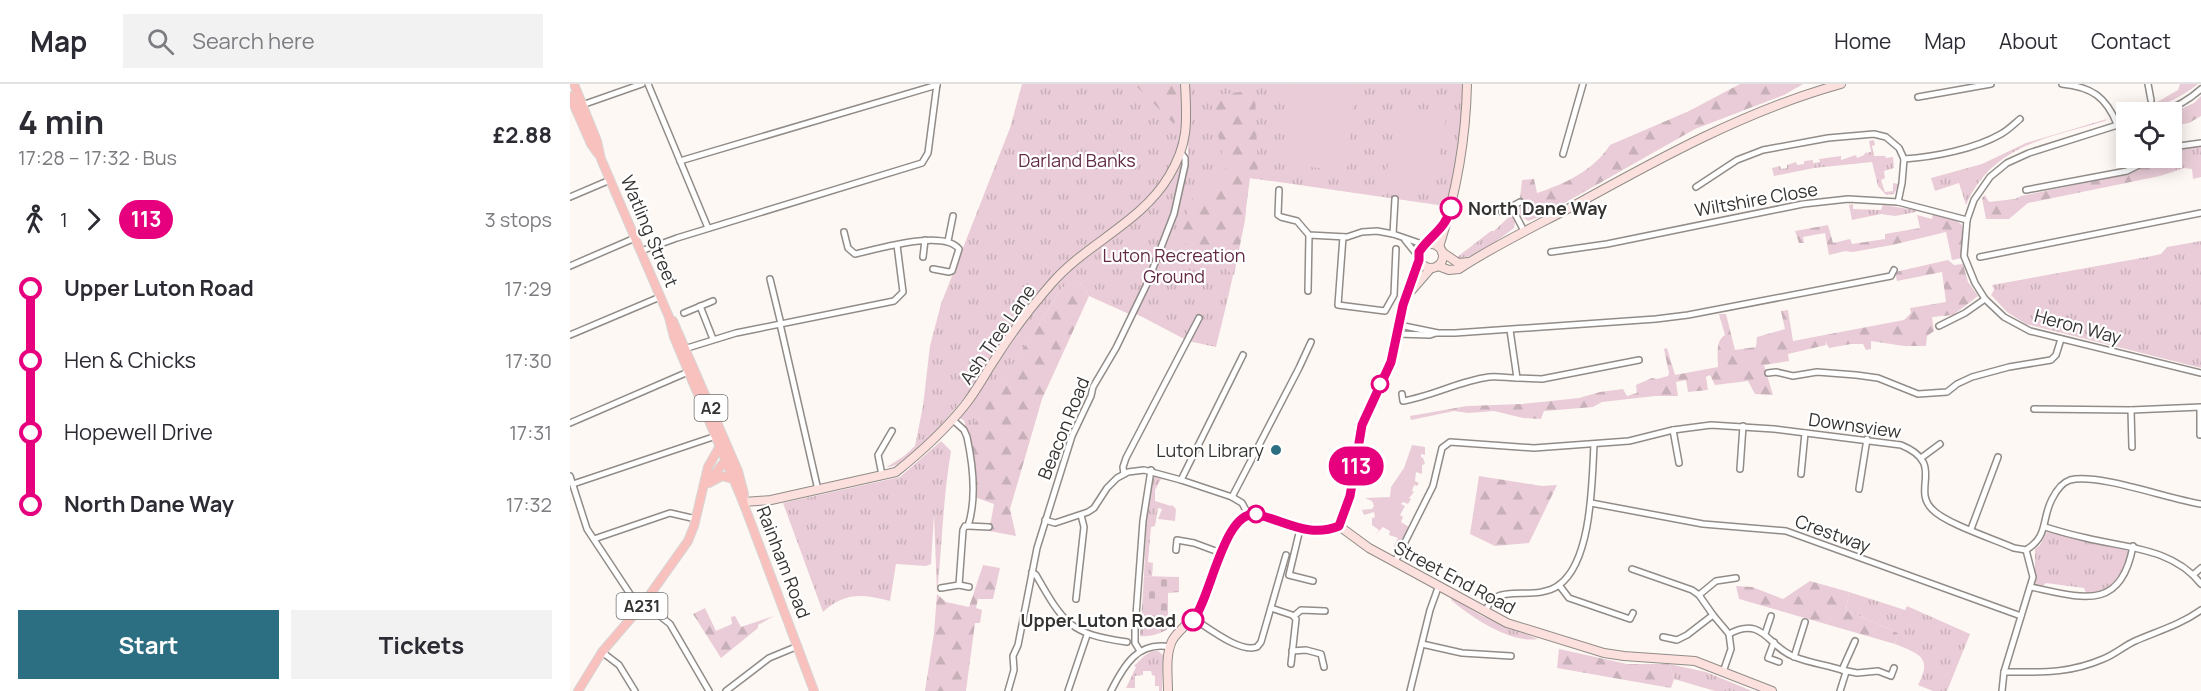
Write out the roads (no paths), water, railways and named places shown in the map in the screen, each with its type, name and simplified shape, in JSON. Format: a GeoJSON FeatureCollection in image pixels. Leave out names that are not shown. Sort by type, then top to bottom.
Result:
{"type":"FeatureCollection","features":[{"type":"Feature","properties":{"kind":"main road","name":"Watling Street"},"geometry":{"type":"LineString","coordinates":[[574,84],[576,108]]}},
{"type":"Feature","properties":{"kind":"main road","name":"Watling Street"},"geometry":{"type":"LineString","coordinates":[[570,97],[591,144],[601,159],[660,297],[675,323],[688,372],[720,446]]}},
{"type":"Feature","properties":{"kind":"main road","name":"Watling Street"},"geometry":{"type":"LineString","coordinates":[[682,349],[744,494],[743,502]]}},
{"type":"Feature","properties":{"kind":"main road","name":"Rainham Road"},"geometry":{"type":"LineString","coordinates":[[720,446],[729,459],[733,479],[814,691]]}},
{"type":"Feature","properties":{"kind":"main road","name":"A231"},"geometry":{"type":"LineString","coordinates":[[579,690],[602,651],[642,605],[687,543],[696,519],[708,467],[720,446]]}},
{"type":"Feature","properties":{"kind":"main road"},"geometry":{"type":"LineString","coordinates":[[705,485],[729,459]]}},
{"type":"Feature","properties":{"kind":"main road"},"geometry":{"type":"LineString","coordinates":[[705,485],[718,477],[726,476],[733,479]]}},
{"type":"Feature","properties":{"kind":"street"},"geometry":{"type":"LineString","coordinates":[[576,108],[642,84]]}},
{"type":"Feature","properties":{"kind":"street"},"geometry":{"type":"LineString","coordinates":[[648,84],[708,228]]}},
{"type":"Feature","properties":{"kind":"street"},"geometry":{"type":"LineString","coordinates":[[641,251],[708,228],[921,163],[927,158],[937,84],[680,161]]}},
{"type":"Feature","properties":{"kind":"street","name":"Ash Tree Lane"},"geometry":{"type":"LineString","coordinates":[[743,502],[765,501],[896,472],[953,420],[967,403],[1005,345],[1054,281],[1088,250],[1144,207],[1164,183],[1181,153],[1187,122],[1185,84]]}},
{"type":"Feature","properties":{"kind":"street"},"geometry":{"type":"LineString","coordinates":[[1409,293],[1441,262],[1441,250],[1461,158],[1467,84]]}},
{"type":"Feature","properties":{"kind":"street"},"geometry":{"type":"LineString","coordinates":[[1563,154],[1583,84]]}},
{"type":"Feature","properties":{"kind":"street"},"geometry":{"type":"LineString","coordinates":[[1404,239],[1424,266],[1449,270],[1459,269],[1524,231],[1710,134],[1815,91],[1841,84]]}},
{"type":"Feature","properties":{"kind":"street"},"geometry":{"type":"LineString","coordinates":[[1918,97],[1991,84]]}},
{"type":"Feature","properties":{"kind":"street"},"geometry":{"type":"LineString","coordinates":[[2062,84],[2070,84],[2102,97],[2111,107],[2116,121]]}},
{"type":"Feature","properties":{"kind":"street"},"geometry":{"type":"LineString","coordinates":[[2148,84],[2151,100]]}},
{"type":"Feature","properties":{"kind":"street"},"geometry":{"type":"LineString","coordinates":[[2182,104],[2201,89]]}},
{"type":"Feature","properties":{"kind":"street"},"geometry":{"type":"LineString","coordinates":[[1904,159],[1926,157],[1976,144],[2001,134],[2020,119]]}},
{"type":"Feature","properties":{"kind":"street","name":"Heron Way"},"geometry":{"type":"LineString","coordinates":[[2116,124],[2029,153],[2007,163],[1990,177],[1974,200],[1967,220],[1964,249],[1968,268],[1984,299],[2004,318],[2030,331],[2201,373]]}},
{"type":"Feature","properties":{"kind":"street"},"geometry":{"type":"LineString","coordinates":[[1696,187],[1737,160],[1788,144],[1867,134],[1886,137],[1899,148],[1904,159],[1898,202]]}},
{"type":"Feature","properties":{"kind":"street"},"geometry":{"type":"LineString","coordinates":[[2182,146],[2201,144]]}},
{"type":"Feature","properties":{"kind":"street","name":"Beacon Road"},"geometry":{"type":"LineString","coordinates":[[1008,691],[1014,670],[1013,656],[1018,647],[1032,572],[1045,520],[1076,426],[1092,395],[1093,387],[1116,348],[1146,286],[1174,214],[1185,165],[1185,158],[1181,153]]}},
{"type":"Feature","properties":{"kind":"street"},"geometry":{"type":"LineString","coordinates":[[2026,190],[2133,168]]}},
{"type":"Feature","properties":{"kind":"street"},"geometry":{"type":"LineString","coordinates":[[570,197],[610,180]]}},
{"type":"Feature","properties":{"kind":"street"},"geometry":{"type":"LineString","coordinates":[[1279,190],[1278,214],[1297,221],[1309,235],[1308,291]]}},
{"type":"Feature","properties":{"kind":"street"},"geometry":{"type":"LineString","coordinates":[[1393,234],[1395,199]]}},
{"type":"Feature","properties":{"kind":"street","name":"Wiltshire Close"},"geometry":{"type":"LineString","coordinates":[[1551,252],[1607,244],[1803,204],[1848,199],[1898,202],[1967,220]]}},
{"type":"Feature","properties":{"kind":"street"},"geometry":{"type":"LineString","coordinates":[[1502,212],[1520,202]]}},
{"type":"Feature","properties":{"kind":"street"},"geometry":{"type":"LineString","coordinates":[[1511,206],[1524,231]]}},
{"type":"Feature","properties":{"kind":"street"},"geometry":{"type":"LineString","coordinates":[[1980,257],[2201,213]]}},
{"type":"Feature","properties":{"kind":"street"},"geometry":{"type":"LineString","coordinates":[[948,241],[953,216]]}},
{"type":"Feature","properties":{"kind":"street"},"geometry":{"type":"LineString","coordinates":[[1168,691],[1170,647],[1173,640],[1194,619],[1202,606],[1221,553],[1236,523],[1248,514],[1260,515],[1300,529],[1319,532],[1339,526],[1350,496],[1362,425],[1391,362],[1403,305],[1409,293],[1419,258],[1426,245],[1448,218]]}},
{"type":"Feature","properties":{"kind":"street"},"geometry":{"type":"LineString","coordinates":[[1309,235],[1343,237],[1369,231],[1393,234],[1426,245],[1433,244],[1458,263],[1470,262]]}},
{"type":"Feature","properties":{"kind":"street"},"geometry":{"type":"LineString","coordinates":[[844,232],[848,248],[855,254],[925,240],[948,241],[959,249],[952,271],[933,269]]}},
{"type":"Feature","properties":{"kind":"street"},"geometry":{"type":"LineString","coordinates":[[1343,237],[1338,305],[1385,311],[1394,295],[1396,249]]}},
{"type":"Feature","properties":{"kind":"street"},"geometry":{"type":"LineString","coordinates":[[570,266],[635,238]]}},
{"type":"Feature","properties":{"kind":"street"},"geometry":{"type":"LineString","coordinates":[[923,257],[925,240]]}},
{"type":"Feature","properties":{"kind":"street"},"geometry":{"type":"LineString","coordinates":[[682,349],[780,324],[894,301],[903,292],[897,245]]}},
{"type":"Feature","properties":{"kind":"street"},"geometry":{"type":"LineString","coordinates":[[1397,334],[1430,335],[1510,330],[1688,315],[1892,276],[1894,270]]}},
{"type":"Feature","properties":{"kind":"street"},"geometry":{"type":"LineString","coordinates":[[770,279],[818,490]]}},
{"type":"Feature","properties":{"kind":"street"},"geometry":{"type":"LineString","coordinates":[[570,335],[660,297]]}},
{"type":"Feature","properties":{"kind":"street"},"geometry":{"type":"LineString","coordinates":[[1939,326],[1965,313],[1984,299]]}},
{"type":"Feature","properties":{"kind":"street"},"geometry":{"type":"LineString","coordinates":[[684,313],[713,301]]}},
{"type":"Feature","properties":{"kind":"street"},"geometry":{"type":"LineString","coordinates":[[700,306],[714,339]]}},
{"type":"Feature","properties":{"kind":"street"},"geometry":{"type":"LineString","coordinates":[[1124,474],[1124,462],[1199,318]]}},
{"type":"Feature","properties":{"kind":"street"},"geometry":{"type":"LineString","coordinates":[[1399,325],[1438,333]]}},
{"type":"Feature","properties":{"kind":"street"},"geometry":{"type":"LineString","coordinates":[[1510,330],[1517,378]]}},
{"type":"Feature","properties":{"kind":"street"},"geometry":{"type":"LineString","coordinates":[[1768,373],[1776,372],[1793,376],[1817,372],[1856,375],[1878,378],[1918,394],[1947,392],[1972,377],[2009,367],[2051,360],[2056,355],[2061,339]]}},
{"type":"Feature","properties":{"kind":"street"},"geometry":{"type":"LineString","coordinates":[[1232,497],[1311,342]]}},
{"type":"Feature","properties":{"kind":"street"},"geometry":{"type":"LineString","coordinates":[[1181,480],[1243,355]]}},
{"type":"Feature","properties":{"kind":"street"},"geometry":{"type":"LineString","coordinates":[[1630,355],[1632,362]]}},
{"type":"Feature","properties":{"kind":"street"},"geometry":{"type":"LineString","coordinates":[[1402,394],[1403,402],[1471,380],[1491,376],[1542,379],[1639,360]]}},
{"type":"Feature","properties":{"kind":"street"},"geometry":{"type":"LineString","coordinates":[[570,423],[688,372]]}},
{"type":"Feature","properties":{"kind":"street"},"geometry":{"type":"LineString","coordinates":[[2034,409],[2131,410],[2200,407],[2200,435]]}},
{"type":"Feature","properties":{"kind":"street"},"geometry":{"type":"LineString","coordinates":[[2131,410],[2132,447]]}},
{"type":"Feature","properties":{"kind":"street"},"geometry":{"type":"LineString","coordinates":[[953,420],[965,432],[969,450],[974,486],[968,526]]}},
{"type":"Feature","properties":{"kind":"street","name":"Downsview"},"geometry":{"type":"LineString","coordinates":[[1395,562],[1433,486],[1442,449],[1448,442],[1534,448],[1629,441],[1673,430],[1711,425],[1743,426],[1867,439],[1912,449],[1922,458],[1926,473],[1925,495],[1931,509],[1942,517],[1971,530],[2014,548],[2026,550]]}},
{"type":"Feature","properties":{"kind":"street"},"geometry":{"type":"LineString","coordinates":[[1740,468],[1743,426]]}},
{"type":"Feature","properties":{"kind":"street"},"geometry":{"type":"LineString","coordinates":[[1673,430],[1679,462]]}},
{"type":"Feature","properties":{"kind":"street"},"geometry":{"type":"LineString","coordinates":[[882,475],[878,455],[892,431]]}},
{"type":"Feature","properties":{"kind":"street"},"geometry":{"type":"LineString","coordinates":[[1801,474],[1805,433]]}},
{"type":"Feature","properties":{"kind":"street"},"geometry":{"type":"LineString","coordinates":[[573,484],[716,436]]}},
{"type":"Feature","properties":{"kind":"street"},"geometry":{"type":"LineString","coordinates":[[1859,489],[1867,439]]}},
{"type":"Feature","properties":{"kind":"street"},"geometry":{"type":"LineString","coordinates":[[1485,612],[1490,602],[1497,596],[1534,594],[1559,585],[1570,571],[1584,539],[1591,503],[1594,444]]}},
{"type":"Feature","properties":{"kind":"street"},"geometry":{"type":"LineString","coordinates":[[1922,458],[1940,444]]}},
{"type":"Feature","properties":{"kind":"street"},"geometry":{"type":"LineString","coordinates":[[1971,530],[1998,457]]}},
{"type":"Feature","properties":{"kind":"street"},"geometry":{"type":"LineString","coordinates":[[1045,520],[1055,523],[1093,509],[1107,488],[1124,474],[1141,470],[1151,470],[1232,497],[1242,504],[1248,514]]}},
{"type":"Feature","properties":{"kind":"street"},"geometry":{"type":"LineString","coordinates":[[1140,651],[1135,643],[1135,630],[1143,521],[1151,470]]}},
{"type":"Feature","properties":{"kind":"street"},"geometry":{"type":"LineString","coordinates":[[570,476],[586,526],[594,539],[634,600],[670,624],[709,691]]}},
{"type":"Feature","properties":{"kind":"street"},"geometry":{"type":"LineString","coordinates":[[2002,691],[2004,672],[2033,577],[2026,550],[2041,537],[2054,494],[2065,483],[2072,480],[2118,484],[2201,504]]}},
{"type":"Feature","properties":{"kind":"street","name":"Crestway"},"geometry":{"type":"LineString","coordinates":[[1591,503],[1704,524],[1786,531],[2021,616]]}},
{"type":"Feature","properties":{"kind":"street"},"geometry":{"type":"LineString","coordinates":[[594,539],[670,513],[696,519]]}},
{"type":"Feature","properties":{"kind":"street"},"geometry":{"type":"LineString","coordinates":[[1076,599],[1084,527],[1081,515]]}},
{"type":"Feature","properties":{"kind":"street"},"geometry":{"type":"LineString","coordinates":[[959,585],[965,526],[989,526]]}},
{"type":"Feature","properties":{"kind":"street","name":"Street End Road"},"geometry":{"type":"LineString","coordinates":[[1339,526],[1369,548],[1507,623],[1604,653],[1695,661],[1772,691]]}},
{"type":"Feature","properties":{"kind":"street"},"geometry":{"type":"LineString","coordinates":[[2045,527],[2087,539],[2133,546],[2158,554],[2178,564],[2201,584]]}},
{"type":"Feature","properties":{"kind":"street"},"geometry":{"type":"LineString","coordinates":[[1300,529],[1289,575],[1313,581]]}},
{"type":"Feature","properties":{"kind":"street"},"geometry":{"type":"LineString","coordinates":[[1176,550],[1177,540],[1194,543],[1221,553]]}},
{"type":"Feature","properties":{"kind":"street"},"geometry":{"type":"LineString","coordinates":[[2031,587],[2083,596],[2097,596],[2106,593],[2122,579],[2129,564],[2133,546]]}},
{"type":"Feature","properties":{"kind":"street"},"geometry":{"type":"LineString","coordinates":[[1194,619],[1240,646],[1248,649],[1258,646],[1286,555]]}},
{"type":"Feature","properties":{"kind":"street"},"geometry":{"type":"LineString","coordinates":[[2193,575],[2201,568]]}},
{"type":"Feature","properties":{"kind":"street"},"geometry":{"type":"LineString","coordinates":[[1632,569],[1677,585],[1699,596],[1729,634],[1731,649],[1723,672]]}},
{"type":"Feature","properties":{"kind":"street"},"geometry":{"type":"LineString","coordinates":[[1032,572],[1062,618],[1087,634],[1127,642]]}},
{"type":"Feature","properties":{"kind":"street"},"geometry":{"type":"LineString","coordinates":[[1069,575],[1078,577]]}},
{"type":"Feature","properties":{"kind":"street"},"geometry":{"type":"LineString","coordinates":[[1699,596],[1716,581],[1736,578]]}},
{"type":"Feature","properties":{"kind":"street"},"geometry":{"type":"LineString","coordinates":[[941,588],[959,585],[969,587]]}},
{"type":"Feature","properties":{"kind":"street"},"geometry":{"type":"LineString","coordinates":[[1410,691],[1439,585]]}},
{"type":"Feature","properties":{"kind":"street"},"geometry":{"type":"LineString","coordinates":[[1559,585],[1569,598],[1630,620],[1633,613]]}},
{"type":"Feature","properties":{"kind":"street"},"geometry":{"type":"LineString","coordinates":[[1271,608],[1294,616],[1297,622],[1291,664]]}},
{"type":"Feature","properties":{"kind":"street"},"geometry":{"type":"LineString","coordinates":[[1294,616],[1301,610],[1325,611]]}},
{"type":"Feature","properties":{"kind":"street"},"geometry":{"type":"LineString","coordinates":[[2004,672],[2056,672],[2079,669],[2106,658],[2134,642],[2182,623],[2201,610]]}},
{"type":"Feature","properties":{"kind":"street"},"geometry":{"type":"LineString","coordinates":[[1663,637],[1677,640],[1688,635],[1713,615]]}},
{"type":"Feature","properties":{"kind":"street"},"geometry":{"type":"LineString","coordinates":[[1765,634],[1772,616]]}},
{"type":"Feature","properties":{"kind":"street"},"geometry":{"type":"LineString","coordinates":[[1794,657],[1805,622]]}},
{"type":"Feature","properties":{"kind":"street"},"geometry":{"type":"LineString","coordinates":[[1729,634],[1744,628],[1755,629],[1794,657],[1844,671],[1857,673],[1878,671],[1891,676],[1894,668]]}},
{"type":"Feature","properties":{"kind":"street"},"geometry":{"type":"LineString","coordinates":[[1068,691],[1087,634]]}},
{"type":"Feature","properties":{"kind":"street"},"geometry":{"type":"LineString","coordinates":[[1840,691],[1844,671],[1855,641]]}},
{"type":"Feature","properties":{"kind":"street"},"geometry":{"type":"LineString","coordinates":[[1774,642],[1768,658],[1779,662]]}},
{"type":"Feature","properties":{"kind":"street"},"geometry":{"type":"LineString","coordinates":[[1422,644],[1462,653],[1511,656]]}},
{"type":"Feature","properties":{"kind":"street"},"geometry":{"type":"LineString","coordinates":[[1111,691],[1128,663],[1140,651],[1154,645],[1170,647]]}},
{"type":"Feature","properties":{"kind":"street"},"geometry":{"type":"LineString","coordinates":[[726,691],[769,658],[798,646]]}},
{"type":"Feature","properties":{"kind":"street"},"geometry":{"type":"LineString","coordinates":[[1258,646],[1261,654]]}},
{"type":"Feature","properties":{"kind":"street"},"geometry":{"type":"LineString","coordinates":[[1292,651],[1306,650],[1321,654],[1324,667]]}},
{"type":"Feature","properties":{"kind":"street"},"geometry":{"type":"LineString","coordinates":[[602,651],[619,665],[635,691]]}},
{"type":"Feature","properties":{"kind":"place","name":"North Dane Way"},"geometry":{"type":"Point","coordinates":[1451,208]}},
{"type":"Feature","properties":{"kind":"place","name":"Luton Library"},"geometry":{"type":"Point","coordinates":[1276,450]}},
{"type":"Feature","properties":{"kind":"place","name":"Upper Luton Road"},"geometry":{"type":"Point","coordinates":[1193,620]}},
{"type":"Feature","properties":{"kind":"park label","name":"Darland Banks"},"geometry":{"type":"Point","coordinates":[1077,160]}},
{"type":"Feature","properties":{"kind":"park label","name":"Luton Recreation Ground"},"geometry":{"type":"Point","coordinates":[1174,265]}}]}
